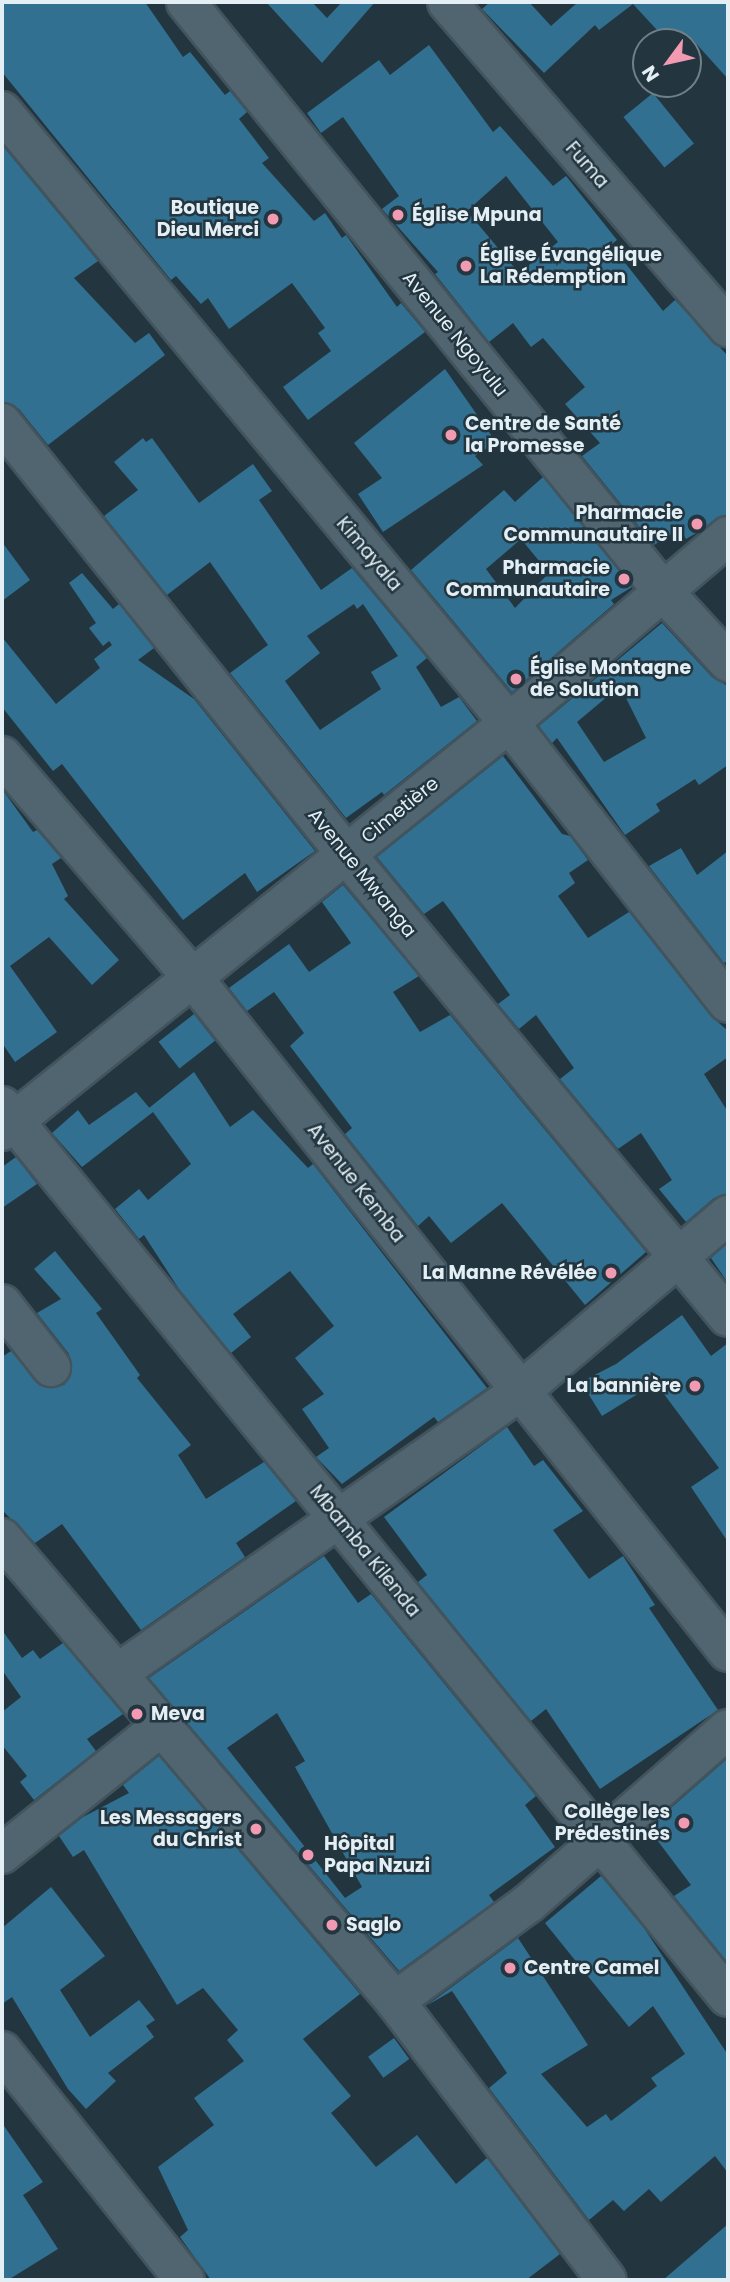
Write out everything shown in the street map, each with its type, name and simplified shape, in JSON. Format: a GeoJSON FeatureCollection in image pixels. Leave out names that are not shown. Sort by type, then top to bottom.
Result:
{"type":"FeatureCollection","features":[{"type":"Feature","properties":{"kind":"street","name":"Avenue Ngoyulu"},"geometry":{"type":"LineString","coordinates":[[186,2],[662,590],[728,662]]}},
{"type":"Feature","properties":{"kind":"street","name":"Fuma"},"geometry":{"type":"LineString","coordinates":[[447,2],[728,328]]}},
{"type":"Feature","properties":{"kind":"street","name":"Kimayala"},"geometry":{"type":"LineString","coordinates":[[2,111],[509,723],[728,1003]]}},
{"type":"Feature","properties":{"kind":"street","name":"Avenue Mwanga"},"geometry":{"type":"LineString","coordinates":[[2,423],[346,854],[728,1317]]}},
{"type":"Feature","properties":{"kind":"street","name":"Cimetière"},"geometry":{"type":"LineString","coordinates":[[6,1120],[194,979],[509,723],[728,536]]}},
{"type":"Feature","properties":{"kind":"street","name":"Avenue Kemba"},"geometry":{"type":"LineString","coordinates":[[2,756],[194,979],[728,1652]]}},
{"type":"Feature","properties":{"kind":"street","name":"Mbamba Kilenda"},"geometry":{"type":"LineString","coordinates":[[6,1120],[340,1521],[728,1997]]}},
{"type":"Feature","properties":{"kind":"street"},"geometry":{"type":"LineString","coordinates":[[118,1673],[340,1521],[521,1391],[728,1215]]}},
{"type":"Feature","properties":{"kind":"street"},"geometry":{"type":"LineString","coordinates":[[2,1304],[51,1367]]}},
{"type":"Feature","properties":{"kind":"street"},"geometry":{"type":"LineString","coordinates":[[2,1538],[395,2001],[607,2280]]}},
{"type":"Feature","properties":{"kind":"street"},"geometry":{"type":"LineString","coordinates":[[2,1854],[163,1725]]}},
{"type":"Feature","properties":{"kind":"street"},"geometry":{"type":"LineString","coordinates":[[395,2001],[530,1903],[728,1729]]}},
{"type":"Feature","properties":{"kind":"street"},"geometry":{"type":"LineString","coordinates":[[2,2051],[185,2280]]}},
{"type":"Feature","properties":{"kind":"building"},"geometry":{"type":"Polygon","coordinates":[[[2,2],[145,2],[183,57],[190,52],[225,95],[230,91],[247,112],[239,119],[269,158],[262,163],[314,221],[325,213],[342,238],[346,235],[397,307],[401,303],[425,332],[308,420],[283,387],[331,351],[318,333],[325,328],[292,283],[229,329],[208,298],[201,304],[176,276],[171,280],[2,72],[2,2]]]}},
{"type":"Feature","properties":{"kind":"building"},"geometry":{"type":"Polygon","coordinates":[[[266,2],[312,2],[327,18],[342,2],[375,2],[322,63],[266,2]]]}},
{"type":"Feature","properties":{"kind":"building"},"geometry":{"type":"Polygon","coordinates":[[[490,2],[529,2],[551,26],[578,2],[728,2],[728,79],[702,50],[702,28],[655,28],[633,4],[599,30],[595,25],[544,73],[482,9],[490,2]]]}},
{"type":"Feature","properties":{"kind":"building"},"geometry":{"type":"Polygon","coordinates":[[[429,45],[493,132],[500,126],[553,186],[566,176],[617,240],[611,245],[663,311],[675,300],[728,356],[728,515],[686,539],[680,529],[654,545],[582,456],[600,443],[565,404],[585,387],[543,338],[531,347],[513,323],[489,342],[435,274],[438,272],[382,209],[399,196],[343,117],[321,133],[307,113],[379,60],[390,75],[429,45]],[[506,176],[467,211],[519,273],[558,242],[506,176]]]}},
{"type":"Feature","properties":{"kind":"building"},"geometry":{"type":"Polygon","coordinates":[[[647,98],[657,98],[694,144],[664,167],[623,117],[647,98]]]}},
{"type":"Feature","properties":{"kind":"building"},"geometry":{"type":"Polygon","coordinates":[[[2,145],[98,261],[74,278],[135,343],[149,333],[165,355],[48,445],[19,409],[2,402],[2,145]]]}},
{"type":"Feature","properties":{"kind":"building"},"geometry":{"type":"Polygon","coordinates":[[[445,369],[496,442],[475,456],[483,465],[383,532],[358,494],[382,478],[354,443],[445,369]]]}},
{"type":"Feature","properties":{"kind":"building"},"geometry":{"type":"Polygon","coordinates":[[[143,438],[146,442],[152,438],[199,503],[253,464],[272,491],[259,500],[321,590],[352,568],[427,658],[416,667],[441,707],[459,697],[477,721],[384,795],[382,792],[346,818],[230,673],[268,645],[210,562],[167,595],[104,516],[138,490],[114,462],[143,438]],[[354,604],[307,636],[320,653],[285,681],[320,730],[381,689],[371,672],[398,656],[363,604],[357,609],[354,604]]]}},
{"type":"Feature","properties":{"kind":"building"},"geometry":{"type":"Polygon","coordinates":[[[543,477],[632,587],[611,600],[614,604],[512,692],[411,570],[504,490],[515,502],[543,477]],[[521,539],[486,569],[515,608],[549,573],[521,539]]]}},
{"type":"Feature","properties":{"kind":"building"},"geometry":{"type":"Polygon","coordinates":[[[2,542],[30,580],[2,601],[2,542]]]}},
{"type":"Feature","properties":{"kind":"building"},"geometry":{"type":"Polygon","coordinates":[[[82,573],[113,609],[119,604],[154,648],[138,660],[194,699],[315,851],[257,892],[245,873],[183,920],[62,764],[53,771],[2,707],[2,637],[56,704],[100,668],[94,659],[112,645],[109,641],[103,646],[89,628],[96,623],[69,583],[82,573]]]}},
{"type":"Feature","properties":{"kind":"building"},"geometry":{"type":"Polygon","coordinates":[[[662,623],[712,677],[728,686],[728,765],[699,785],[695,779],[656,804],[660,811],[625,835],[557,738],[552,743],[539,726],[662,623]],[[620,686],[577,722],[604,762],[646,738],[620,686]]]}},
{"type":"Feature","properties":{"kind":"building"},"geometry":{"type":"Polygon","coordinates":[[[503,756],[562,834],[570,836],[588,860],[569,873],[575,883],[558,896],[588,938],[629,912],[711,1016],[728,1031],[728,1057],[704,1074],[728,1112],[728,1194],[714,1198],[686,1222],[659,1189],[672,1180],[641,1133],[618,1149],[560,1079],[574,1068],[536,1015],[519,1029],[498,1004],[510,995],[443,901],[424,914],[377,857],[503,756]]]}},
{"type":"Feature","properties":{"kind":"building"},"geometry":{"type":"Polygon","coordinates":[[[2,789],[33,832],[37,830],[61,858],[52,864],[68,896],[64,899],[119,960],[92,985],[49,937],[10,966],[57,1032],[15,1062],[2,1043],[2,789]]]}},
{"type":"Feature","properties":{"kind":"building"},"geometry":{"type":"Polygon","coordinates":[[[681,848],[697,875],[728,851],[728,961],[724,963],[649,866],[681,848]]]}},
{"type":"Feature","properties":{"kind":"building"},"geometry":{"type":"Polygon","coordinates":[[[343,885],[419,976],[393,992],[420,1032],[450,1015],[646,1252],[585,1305],[502,1203],[451,1243],[429,1216],[418,1226],[345,1134],[352,1128],[290,1046],[304,1033],[274,992],[247,1011],[229,988],[289,944],[309,972],[351,943],[322,902],[343,885]]]}},
{"type":"Feature","properties":{"kind":"building"},"geometry":{"type":"Polygon","coordinates":[[[194,1014],[215,1041],[179,1068],[159,1042],[194,1014]]]}},
{"type":"Feature","properties":{"kind":"building"},"geometry":{"type":"Polygon","coordinates":[[[194,1072],[230,1127],[253,1110],[308,1168],[313,1164],[487,1388],[438,1422],[434,1417],[342,1484],[316,1457],[329,1448],[302,1409],[324,1394],[295,1358],[334,1326],[290,1271],[233,1314],[251,1337],[231,1353],[179,1289],[144,1235],[139,1239],[115,1209],[139,1189],[148,1200],[191,1164],[153,1112],[82,1167],[52,1133],[78,1110],[89,1125],[136,1092],[149,1108],[194,1072]]]}},
{"type":"Feature","properties":{"kind":"building"},"geometry":{"type":"Polygon","coordinates":[[[16,1157],[37,1184],[2,1208],[2,1167],[16,1157]]]}},
{"type":"Feature","properties":{"kind":"building"},"geometry":{"type":"Polygon","coordinates":[[[728,1243],[728,1283],[711,1258],[728,1243]]]}},
{"type":"Feature","properties":{"kind":"building"},"geometry":{"type":"Polygon","coordinates":[[[55,1251],[102,1309],[96,1313],[140,1375],[137,1378],[191,1445],[178,1455],[206,1499],[264,1462],[296,1501],[236,1543],[245,1557],[141,1630],[62,1524],[35,1543],[2,1510],[2,1357],[11,1351],[43,1387],[64,1385],[71,1375],[69,1354],[37,1313],[61,1299],[34,1269],[55,1251]]]}},
{"type":"Feature","properties":{"kind":"building"},"geometry":{"type":"Polygon","coordinates":[[[682,1315],[711,1356],[728,1343],[728,1542],[691,1487],[719,1468],[658,1386],[654,1384],[602,1416],[581,1382],[616,1364],[682,1315]]]}},
{"type":"Feature","properties":{"kind":"building"},"geometry":{"type":"Polygon","coordinates":[[[507,1427],[534,1466],[543,1460],[583,1511],[553,1530],[589,1579],[623,1556],[655,1605],[649,1608],[718,1710],[600,1789],[546,1709],[531,1721],[418,1582],[427,1575],[384,1517],[507,1427]]]}},
{"type":"Feature","properties":{"kind":"building"},"geometry":{"type":"Polygon","coordinates":[[[324,1556],[358,1603],[371,1594],[536,1796],[525,1805],[555,1847],[489,1895],[494,1902],[399,1971],[149,1678],[324,1556]],[[277,1713],[227,1748],[345,1898],[362,1887],[295,1767],[305,1761],[277,1713]]]}},
{"type":"Feature","properties":{"kind":"building"},"geometry":{"type":"Polygon","coordinates":[[[2,1630],[22,1658],[33,1650],[40,1659],[63,1643],[123,1714],[87,1739],[96,1751],[34,1800],[20,1782],[27,1776],[2,1745],[2,1712],[21,1697],[2,1670],[2,1630]]]}},
{"type":"Feature","properties":{"kind":"building"},"geometry":{"type":"Polygon","coordinates":[[[159,1756],[360,1994],[303,2039],[351,2096],[331,2113],[376,2167],[417,2135],[456,2184],[487,2158],[560,2254],[526,2280],[211,2280],[180,2237],[188,2230],[158,2167],[214,2125],[194,2098],[244,2061],[227,2040],[238,2030],[203,1988],[177,2005],[84,1850],[73,1857],[59,1836],[83,1817],[129,1793],[123,1785],[159,1756]]]}},
{"type":"Feature","properties":{"kind":"building"},"geometry":{"type":"Polygon","coordinates":[[[728,1758],[728,1963],[674,1896],[691,1885],[648,1828],[728,1758]]]}},
{"type":"Feature","properties":{"kind":"building"},"geometry":{"type":"Polygon","coordinates":[[[601,1876],[644,1928],[728,2055],[728,2173],[715,2156],[661,2202],[649,2189],[624,2211],[613,2200],[589,2220],[489,2088],[507,2073],[452,1991],[426,2006],[518,1938],[588,2045],[541,2074],[587,2127],[606,2114],[611,2121],[657,2086],[651,2078],[685,2054],[653,2006],[629,2027],[545,1923],[601,1876]]]}},
{"type":"Feature","properties":{"kind":"building"},"geometry":{"type":"Polygon","coordinates":[[[51,1887],[105,1956],[60,1990],[90,2037],[139,2000],[155,2020],[146,2026],[154,2037],[108,2073],[116,2081],[86,2109],[68,2089],[12,1997],[2,2004],[2,1928],[51,1887]]]}},
{"type":"Feature","properties":{"kind":"building"},"geometry":{"type":"Polygon","coordinates":[[[394,2038],[409,2059],[383,2078],[368,2057],[394,2038]]]}},
{"type":"Feature","properties":{"kind":"building"},"geometry":{"type":"Polygon","coordinates":[[[2,2123],[43,2182],[23,2195],[58,2249],[8,2280],[2,2280],[2,2123]]]}},
{"type":"Feature","properties":{"kind":"building"},"geometry":{"type":"Polygon","coordinates":[[[728,2224],[728,2280],[663,2280],[728,2224]]]}},
{"type":"Feature","properties":{"kind":"place","name":"Église Mpuna"},"geometry":{"type":"Point","coordinates":[398,215]}},
{"type":"Feature","properties":{"kind":"place","name":"Boutique Dieu Merci"},"geometry":{"type":"Point","coordinates":[273,219]}},
{"type":"Feature","properties":{"kind":"place","name":"Église Évangélique La Rédemption"},"geometry":{"type":"Point","coordinates":[466,266]}},
{"type":"Feature","properties":{"kind":"place","name":"Centre de Santé la Promesse"},"geometry":{"type":"Point","coordinates":[451,435]}},
{"type":"Feature","properties":{"kind":"place","name":"Pharmacie Communautaire II"},"geometry":{"type":"Point","coordinates":[697,524]}},
{"type":"Feature","properties":{"kind":"place","name":"Pharmacie Communautaire"},"geometry":{"type":"Point","coordinates":[624,579]}},
{"type":"Feature","properties":{"kind":"place","name":"Église Montagne de Solution"},"geometry":{"type":"Point","coordinates":[516,679]}},
{"type":"Feature","properties":{"kind":"place","name":"La Manne Révélée"},"geometry":{"type":"Point","coordinates":[611,1273]}},
{"type":"Feature","properties":{"kind":"place","name":"La bannière"},"geometry":{"type":"Point","coordinates":[695,1386]}},
{"type":"Feature","properties":{"kind":"place","name":"Meva"},"geometry":{"type":"Point","coordinates":[137,1714]}},
{"type":"Feature","properties":{"kind":"place","name":"Collège les Prédestinés"},"geometry":{"type":"Point","coordinates":[684,1823]}},
{"type":"Feature","properties":{"kind":"place","name":"Les Messagers du Christ"},"geometry":{"type":"Point","coordinates":[256,1829]}},
{"type":"Feature","properties":{"kind":"place","name":"Hôpital Papa Nzuzi"},"geometry":{"type":"Point","coordinates":[308,1855]}},
{"type":"Feature","properties":{"kind":"place","name":"Saglo"},"geometry":{"type":"Point","coordinates":[332,1925]}},
{"type":"Feature","properties":{"kind":"place","name":"Centre Camel"},"geometry":{"type":"Point","coordinates":[510,1968]}}]}
